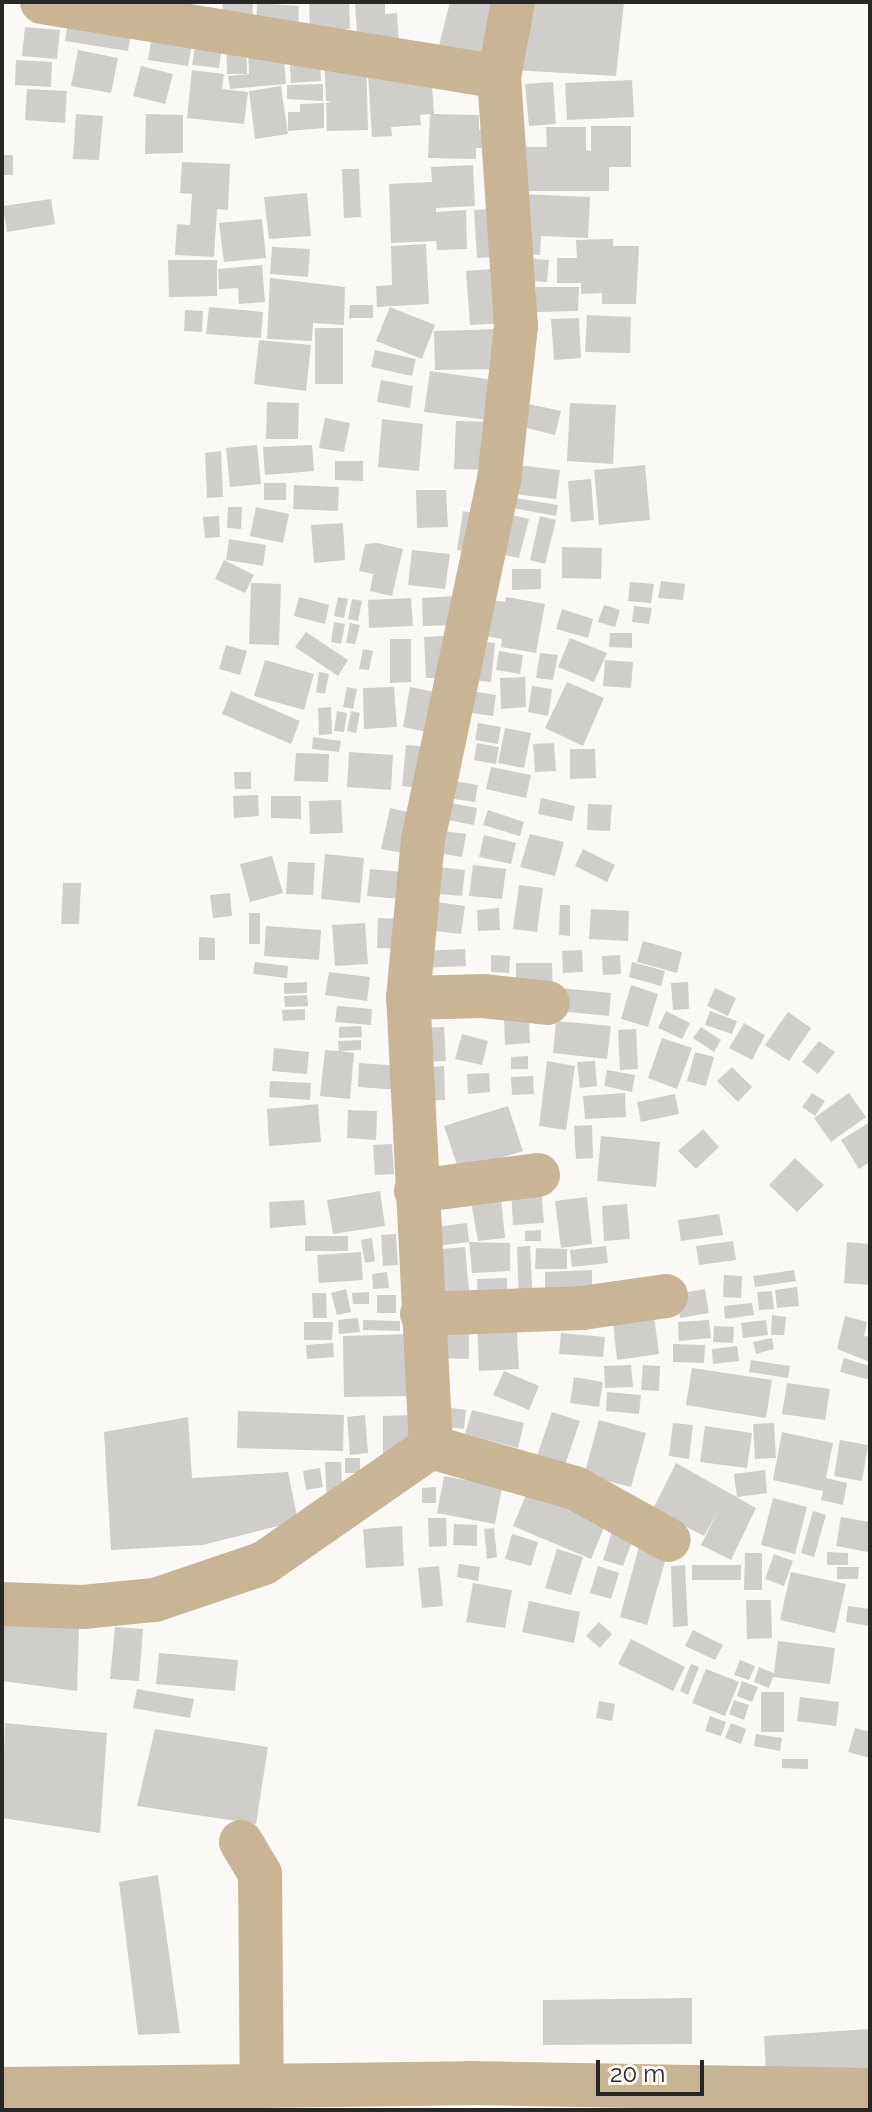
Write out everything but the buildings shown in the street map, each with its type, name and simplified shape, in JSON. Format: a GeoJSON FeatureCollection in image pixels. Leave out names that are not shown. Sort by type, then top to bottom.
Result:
{"type":"FeatureCollection","features":[{"type":"Feature","properties":{"kind":"street"},"geometry":{"type":"LineString","coordinates":[[42,2],[499,77]]}},
{"type":"Feature","properties":{"kind":"street"},"geometry":{"type":"LineString","coordinates":[[431,1447],[408,998],[423,840],[499,480],[516,326],[499,77],[513,2]]}},
{"type":"Feature","properties":{"kind":"street"},"geometry":{"type":"LineString","coordinates":[[408,998],[483,996],[548,1003]]}},
{"type":"Feature","properties":{"kind":"street"},"geometry":{"type":"LineString","coordinates":[[416,1191],[538,1175]]}},
{"type":"Feature","properties":{"kind":"street"},"geometry":{"type":"LineString","coordinates":[[422,1314],[582,1308],[666,1296]]}},
{"type":"Feature","properties":{"kind":"street"},"geometry":{"type":"LineString","coordinates":[[431,1447],[575,1488],[669,1540]]}},
{"type":"Feature","properties":{"kind":"street"},"geometry":{"type":"LineString","coordinates":[[2,1604],[83,1607],[155,1600],[264,1563],[431,1447]]}},
{"type":"Feature","properties":{"kind":"street"},"geometry":{"type":"LineString","coordinates":[[241,1842],[260,1874],[262,2086]]}},
{"type":"Feature","properties":{"kind":"street"},"geometry":{"type":"LineString","coordinates":[[2,2089],[469,2083],[870,2090]]}}]}
